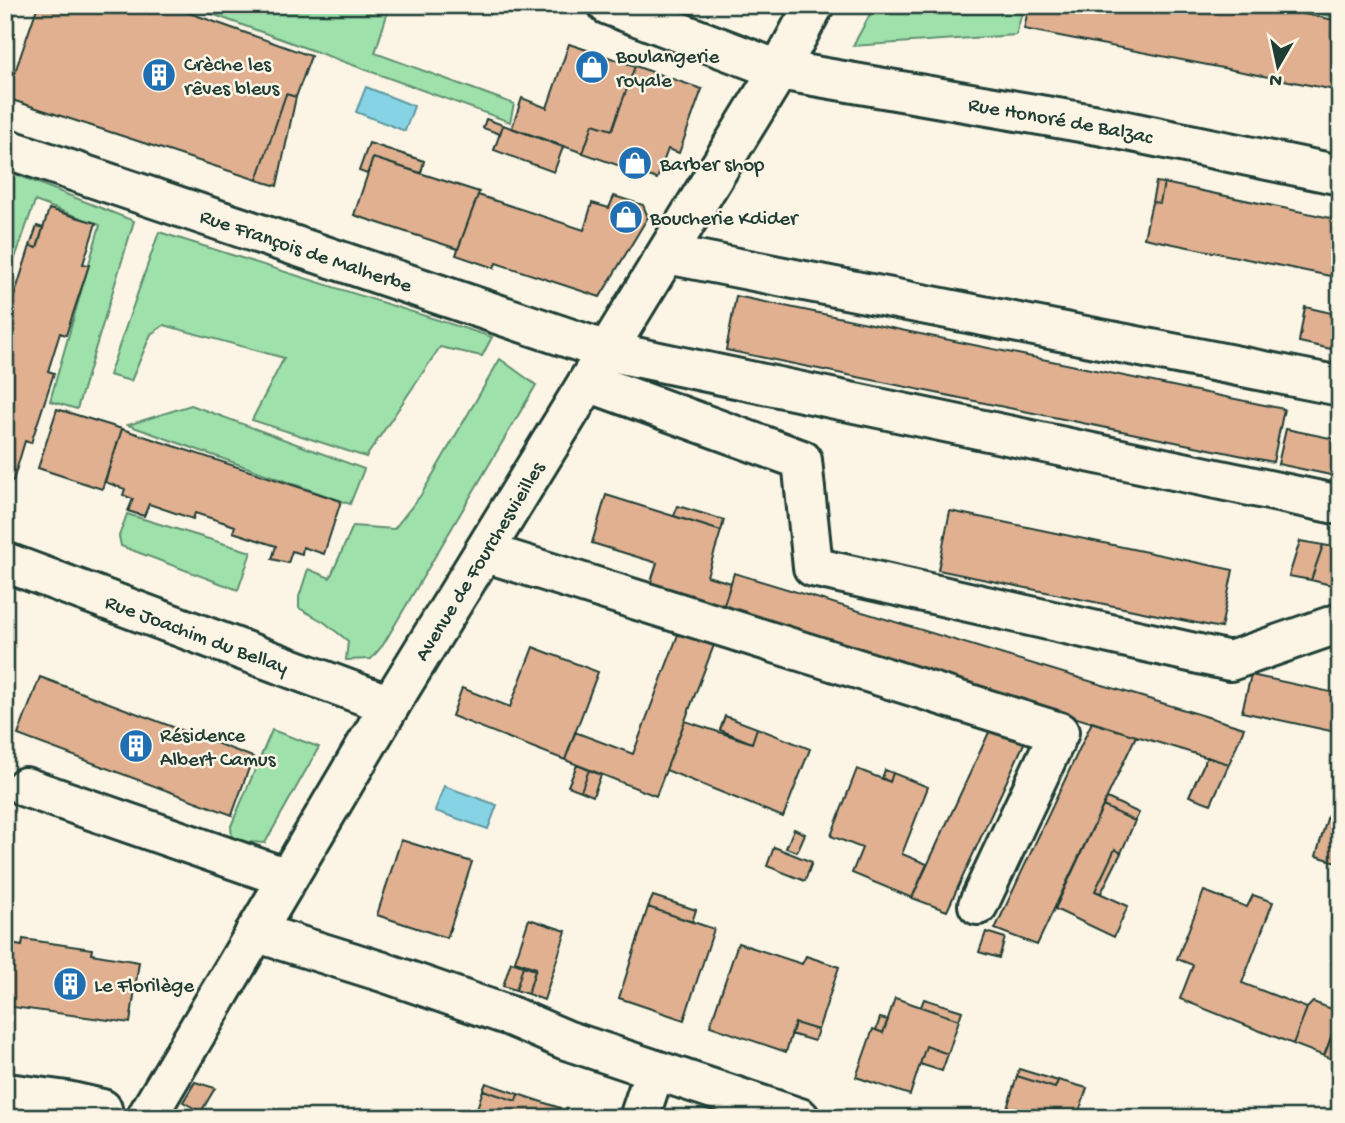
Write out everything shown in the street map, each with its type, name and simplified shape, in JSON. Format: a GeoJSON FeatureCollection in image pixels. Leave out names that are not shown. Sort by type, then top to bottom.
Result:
{"type":"FeatureCollection","features":[{"type":"Feature","properties":{"kind":"street","name":"Rue Honoré de Balzac"},"geometry":{"type":"LineString","coordinates":[[608,5],[779,70],[1098,125],[1340,175]]}},
{"type":"Feature","properties":{"kind":"street","name":"Avenue de Fourchesvieilles"},"geometry":{"type":"LineString","coordinates":[[146,1118],[390,705],[779,70],[814,5]]}},
{"type":"Feature","properties":{"kind":"street","name":"Rue François de Malherbe"},"geometry":{"type":"LineString","coordinates":[[5,148],[598,366]]}},
{"type":"Feature","properties":{"kind":"street"},"geometry":{"type":"LineString","coordinates":[[667,254],[1340,386]]}},
{"type":"Feature","properties":{"kind":"street"},"geometry":{"type":"LineString","coordinates":[[598,366],[1340,505]]}},
{"type":"Feature","properties":{"kind":"street"},"geometry":{"type":"LineString","coordinates":[[598,366],[802,460],[813,567],[1230,660],[1340,623]]}},
{"type":"Feature","properties":{"kind":"street"},"geometry":{"type":"LineString","coordinates":[[484,552],[1059,732],[978,905]]}},
{"type":"Feature","properties":{"kind":"street","name":"Rue Joachim du Bellay"},"geometry":{"type":"LineString","coordinates":[[5,562],[390,705]]}},
{"type":"Feature","properties":{"kind":"street"},"geometry":{"type":"LineString","coordinates":[[25,786],[287,878]]}},
{"type":"Feature","properties":{"kind":"street"},"geometry":{"type":"LineString","coordinates":[[255,932],[396,976],[510,1016],[566,1040],[800,1118]]}},
{"type":"Feature","properties":{"kind":"street"},"geometry":{"type":"LineString","coordinates":[[639,1118],[655,1070]]}},
{"type":"Feature","properties":{"kind":"street"},"geometry":{"type":"LineString","coordinates":[[9,1092],[102,1109]]}},
{"type":"Feature","properties":{"kind":"green space"},"geometry":{"type":"Polygon","coordinates":[[[187,5],[390,5],[375,53],[514,104],[510,122],[187,5]]]}},
{"type":"Feature","properties":{"kind":"green space"},"geometry":{"type":"Polygon","coordinates":[[[875,5],[1024,5],[1016,35],[853,46],[875,5]]]}},
{"type":"Feature","properties":{"kind":"green space"},"geometry":{"type":"Polygon","coordinates":[[[1277,5],[1340,5],[1340,18],[1277,5]]]}},
{"type":"Feature","properties":{"kind":"green space"},"geometry":{"type":"Polygon","coordinates":[[[5,170],[134,221],[77,409],[50,401],[100,225],[35,201],[14,261],[5,259],[5,170]]]}},
{"type":"Feature","properties":{"kind":"green space"},"geometry":{"type":"Polygon","coordinates":[[[159,232],[492,337],[482,356],[440,347],[366,457],[252,420],[284,358],[164,325],[151,334],[131,381],[109,375],[159,232]]]}},
{"type":"Feature","properties":{"kind":"green space"},"geometry":{"type":"Polygon","coordinates":[[[500,359],[536,385],[383,645],[371,659],[346,660],[348,641],[324,622],[299,608],[299,597],[308,569],[330,578],[353,526],[394,529],[421,495],[500,359]]]}},
{"type":"Feature","properties":{"kind":"green space"},"geometry":{"type":"Polygon","coordinates":[[[191,405],[364,469],[350,504],[128,425],[191,405]]]}},
{"type":"Feature","properties":{"kind":"green space"},"geometry":{"type":"Polygon","coordinates":[[[127,514],[251,552],[238,590],[121,546],[119,536],[127,514]]]}},
{"type":"Feature","properties":{"kind":"green space"},"geometry":{"type":"Polygon","coordinates":[[[272,730],[319,747],[265,843],[232,841],[231,826],[272,730]]]}},
{"type":"Feature","properties":{"kind":"water"},"geometry":{"type":"Polygon","coordinates":[[[366,87],[414,106],[405,131],[356,112],[366,87]]]}},
{"type":"Feature","properties":{"kind":"water"},"geometry":{"type":"Polygon","coordinates":[[[444,786],[497,805],[488,829],[435,811],[444,786]]]}},
{"type":"Feature","properties":{"kind":"building","name":"Crèche les rêves bleus"},"geometry":{"type":"Polygon","coordinates":[[[38,5],[167,5],[311,56],[296,97],[286,94],[257,180],[6,98],[38,5]]]}},
{"type":"Feature","properties":{"kind":"building"},"geometry":{"type":"Polygon","coordinates":[[[1029,5],[1257,5],[1340,21],[1340,91],[1024,29],[1029,5]]]}},
{"type":"Feature","properties":{"kind":"building"},"geometry":{"type":"Polygon","coordinates":[[[569,44],[635,66],[612,130],[593,124],[583,153],[512,128],[522,98],[547,108],[569,44]]]}},
{"type":"Feature","properties":{"kind":"building"},"geometry":{"type":"Polygon","coordinates":[[[635,66],[702,89],[679,153],[668,149],[657,179],[583,153],[593,124],[612,130],[635,66]]]}},
{"type":"Feature","properties":{"kind":"building"},"geometry":{"type":"Polygon","coordinates":[[[286,94],[296,97],[277,186],[257,180],[286,94]]]}},
{"type":"Feature","properties":{"kind":"building"},"geometry":{"type":"Polygon","coordinates":[[[486,119],[503,125],[500,134],[483,128],[486,119]]]}},
{"type":"Feature","properties":{"kind":"building"},"geometry":{"type":"Polygon","coordinates":[[[503,125],[563,147],[554,172],[494,150],[503,125]]]}},
{"type":"Feature","properties":{"kind":"building"},"geometry":{"type":"Polygon","coordinates":[[[369,143],[424,161],[421,173],[373,158],[367,174],[359,171],[369,143]]]}},
{"type":"Feature","properties":{"kind":"building"},"geometry":{"type":"Polygon","coordinates":[[[373,158],[479,192],[458,249],[354,215],[373,158]]]}},
{"type":"Feature","properties":{"kind":"building"},"geometry":{"type":"Polygon","coordinates":[[[1156,182],[1164,183],[1160,203],[1152,202],[1156,182]]]}},
{"type":"Feature","properties":{"kind":"building"},"geometry":{"type":"Polygon","coordinates":[[[1164,183],[1340,220],[1340,278],[1144,238],[1152,202],[1160,203],[1164,183]]]}},
{"type":"Feature","properties":{"kind":"building"},"geometry":{"type":"Polygon","coordinates":[[[478,195],[584,230],[592,203],[609,208],[614,196],[643,205],[648,217],[600,297],[496,263],[494,268],[456,255],[478,195]]]}},
{"type":"Feature","properties":{"kind":"building"},"geometry":{"type":"Polygon","coordinates":[[[49,209],[96,223],[83,264],[89,265],[66,335],[60,333],[48,371],[54,373],[31,443],[25,441],[13,481],[5,479],[5,325],[30,246],[37,248],[49,209]]]}},
{"type":"Feature","properties":{"kind":"building"},"geometry":{"type":"Polygon","coordinates":[[[37,226],[43,228],[37,248],[30,246],[37,226]]]}},
{"type":"Feature","properties":{"kind":"building"},"geometry":{"type":"Polygon","coordinates":[[[736,296],[1284,409],[1273,462],[726,350],[736,296]]]}},
{"type":"Feature","properties":{"kind":"building"},"geometry":{"type":"Polygon","coordinates":[[[1305,307],[1340,315],[1340,351],[1299,342],[1305,307]]]}},
{"type":"Feature","properties":{"kind":"building"},"geometry":{"type":"Polygon","coordinates":[[[57,409],[122,429],[102,489],[38,468],[57,409]]]}},
{"type":"Feature","properties":{"kind":"building"},"geometry":{"type":"Polygon","coordinates":[[[122,429],[341,501],[324,554],[303,547],[302,554],[292,551],[288,563],[272,559],[276,546],[233,532],[235,526],[195,513],[193,519],[149,504],[144,516],[128,511],[133,499],[123,495],[125,489],[105,482],[122,429]]]}},
{"type":"Feature","properties":{"kind":"building"},"geometry":{"type":"Polygon","coordinates":[[[1286,429],[1340,440],[1340,477],[1278,464],[1286,429]]]}},
{"type":"Feature","properties":{"kind":"building"},"geometry":{"type":"Polygon","coordinates":[[[606,495],[721,531],[707,576],[731,583],[722,611],[649,588],[657,563],[592,543],[606,495]]]}},
{"type":"Feature","properties":{"kind":"building"},"geometry":{"type":"Polygon","coordinates":[[[678,506],[724,520],[721,531],[674,516],[678,506]]]}},
{"type":"Feature","properties":{"kind":"building"},"geometry":{"type":"Polygon","coordinates":[[[950,511],[1233,570],[1221,628],[938,570],[950,511]]]}},
{"type":"Feature","properties":{"kind":"building"},"geometry":{"type":"Polygon","coordinates":[[[1300,541],[1323,545],[1311,580],[1289,576],[1300,541]]]}},
{"type":"Feature","properties":{"kind":"building"},"geometry":{"type":"Polygon","coordinates":[[[1323,545],[1340,548],[1331,585],[1311,580],[1323,545]]]}},
{"type":"Feature","properties":{"kind":"building"},"geometry":{"type":"Polygon","coordinates":[[[1340,556],[1340,587],[1331,585],[1340,556]]]}},
{"type":"Feature","properties":{"kind":"building"},"geometry":{"type":"Polygon","coordinates":[[[734,573],[1244,728],[1229,764],[722,611],[734,573]]]}},
{"type":"Feature","properties":{"kind":"building"},"geometry":{"type":"Polygon","coordinates":[[[679,632],[714,645],[656,796],[565,760],[575,732],[633,754],[679,632]]]}},
{"type":"Feature","properties":{"kind":"building"},"geometry":{"type":"Polygon","coordinates":[[[533,647],[598,672],[565,760],[452,716],[462,688],[510,707],[533,647]]]}},
{"type":"Feature","properties":{"kind":"building"},"geometry":{"type":"Polygon","coordinates":[[[1251,675],[1340,694],[1340,733],[1242,712],[1251,675]]]}},
{"type":"Feature","properties":{"kind":"building","name":"Résidence Albert Camus"},"geometry":{"type":"Polygon","coordinates":[[[40,677],[253,757],[232,815],[18,735],[40,677]]]}},
{"type":"Feature","properties":{"kind":"building"},"geometry":{"type":"Polygon","coordinates":[[[725,716],[757,728],[752,743],[720,730],[725,716]]]}},
{"type":"Feature","properties":{"kind":"building"},"geometry":{"type":"Polygon","coordinates":[[[685,721],[752,743],[757,728],[810,749],[783,817],[666,770],[685,721]]]}},
{"type":"Feature","properties":{"kind":"building"},"geometry":{"type":"Polygon","coordinates":[[[1092,722],[1136,736],[1037,945],[995,929],[1092,722]]]}},
{"type":"Feature","properties":{"kind":"building"},"geometry":{"type":"Polygon","coordinates":[[[991,728],[1026,739],[947,911],[912,898],[991,728]]]}},
{"type":"Feature","properties":{"kind":"building"},"geometry":{"type":"Polygon","coordinates":[[[1207,757],[1229,764],[1211,804],[1189,796],[1207,757]]]}},
{"type":"Feature","properties":{"kind":"building"},"geometry":{"type":"Polygon","coordinates":[[[577,765],[589,770],[581,791],[568,786],[577,765]]]}},
{"type":"Feature","properties":{"kind":"building"},"geometry":{"type":"Polygon","coordinates":[[[857,769],[890,782],[893,773],[928,787],[902,854],[927,864],[912,898],[852,873],[862,848],[831,836],[857,769]]]}},
{"type":"Feature","properties":{"kind":"building"},"geometry":{"type":"Polygon","coordinates":[[[589,770],[601,775],[593,796],[581,791],[589,770]]]}},
{"type":"Feature","properties":{"kind":"building"},"geometry":{"type":"Polygon","coordinates":[[[885,770],[893,773],[890,782],[882,778],[885,770]]]}},
{"type":"Feature","properties":{"kind":"building"},"geometry":{"type":"Polygon","coordinates":[[[1107,798],[1139,813],[1135,821],[1103,806],[1107,798]]]}},
{"type":"Feature","properties":{"kind":"building"},"geometry":{"type":"Polygon","coordinates":[[[1103,806],[1135,821],[1121,853],[1115,849],[1095,891],[1128,906],[1114,937],[1055,909],[1103,806]]]}},
{"type":"Feature","properties":{"kind":"building"},"geometry":{"type":"Polygon","coordinates":[[[1328,815],[1340,819],[1340,863],[1316,856],[1328,815]]]}},
{"type":"Feature","properties":{"kind":"building"},"geometry":{"type":"Polygon","coordinates":[[[794,829],[805,834],[797,852],[786,848],[794,829]]]}},
{"type":"Feature","properties":{"kind":"building"},"geometry":{"type":"Polygon","coordinates":[[[401,840],[472,862],[447,938],[377,915],[401,840]]]}},
{"type":"Feature","properties":{"kind":"building"},"geometry":{"type":"Polygon","coordinates":[[[774,847],[812,862],[805,881],[767,866],[774,847]]]}},
{"type":"Feature","properties":{"kind":"building"},"geometry":{"type":"Polygon","coordinates":[[[1115,849],[1121,853],[1101,893],[1095,891],[1115,849]]]}},
{"type":"Feature","properties":{"kind":"building"},"geometry":{"type":"Polygon","coordinates":[[[1204,891],[1247,907],[1253,895],[1273,902],[1242,983],[1307,1008],[1293,1044],[1180,999],[1193,965],[1177,959],[1204,891]]]}},
{"type":"Feature","properties":{"kind":"building"},"geometry":{"type":"Polygon","coordinates":[[[653,896],[696,910],[692,922],[648,907],[653,896]]]}},
{"type":"Feature","properties":{"kind":"building"},"geometry":{"type":"Polygon","coordinates":[[[648,907],[714,929],[684,1020],[619,998],[648,907]]]}},
{"type":"Feature","properties":{"kind":"building"},"geometry":{"type":"Polygon","coordinates":[[[529,919],[566,931],[544,1000],[528,994],[536,968],[515,961],[529,919]]]}},
{"type":"Feature","properties":{"kind":"building"},"geometry":{"type":"Polygon","coordinates":[[[986,932],[1005,938],[999,958],[979,952],[986,932]]]}},
{"type":"Feature","properties":{"kind":"building","name":"Le Florilège"},"geometry":{"type":"Polygon","coordinates":[[[23,939],[92,949],[91,954],[139,962],[130,1023],[5,1006],[5,943],[22,946],[23,939]]]}},
{"type":"Feature","properties":{"kind":"building"},"geometry":{"type":"Polygon","coordinates":[[[738,943],[802,964],[806,956],[839,967],[818,1030],[795,1023],[786,1052],[710,1026],[738,943]]]}},
{"type":"Feature","properties":{"kind":"building"},"geometry":{"type":"Polygon","coordinates":[[[511,962],[523,966],[516,990],[503,986],[511,962]]]}},
{"type":"Feature","properties":{"kind":"building"},"geometry":{"type":"Polygon","coordinates":[[[523,966],[535,970],[528,994],[516,990],[523,966]]]}},
{"type":"Feature","properties":{"kind":"building"},"geometry":{"type":"Polygon","coordinates":[[[895,998],[959,1020],[948,1054],[926,1046],[910,1095],[856,1077],[873,1029],[883,1033],[895,998]]]}},
{"type":"Feature","properties":{"kind":"building"},"geometry":{"type":"Polygon","coordinates":[[[924,999],[962,1011],[959,1020],[921,1007],[924,999]]]}},
{"type":"Feature","properties":{"kind":"building"},"geometry":{"type":"Polygon","coordinates":[[[1313,1002],[1340,1012],[1324,1056],[1293,1044],[1307,1008],[1313,1002]]]}},
{"type":"Feature","properties":{"kind":"building"},"geometry":{"type":"Polygon","coordinates":[[[880,1018],[888,1020],[883,1033],[876,1030],[880,1018]]]}},
{"type":"Feature","properties":{"kind":"building"},"geometry":{"type":"Polygon","coordinates":[[[795,1023],[818,1030],[814,1041],[791,1034],[795,1023]]]}},
{"type":"Feature","properties":{"kind":"building"},"geometry":{"type":"Polygon","coordinates":[[[1336,1026],[1340,1028],[1340,1062],[1324,1056],[1336,1026]]]}},
{"type":"Feature","properties":{"kind":"building"},"geometry":{"type":"Polygon","coordinates":[[[926,1046],[948,1054],[942,1071],[920,1064],[926,1046]]]}},
{"type":"Feature","properties":{"kind":"building"},"geometry":{"type":"Polygon","coordinates":[[[1019,1069],[1058,1081],[1055,1088],[1017,1076],[1019,1069]]]}},
{"type":"Feature","properties":{"kind":"building"},"geometry":{"type":"Polygon","coordinates":[[[1017,1076],[1055,1088],[1058,1080],[1087,1088],[1077,1118],[1004,1118],[1017,1076]]]}},
{"type":"Feature","properties":{"kind":"building"},"geometry":{"type":"Polygon","coordinates":[[[195,1082],[215,1088],[201,1112],[183,1102],[195,1082]]]}},
{"type":"Feature","properties":{"kind":"building"},"geometry":{"type":"Polygon","coordinates":[[[486,1083],[518,1094],[516,1101],[483,1090],[486,1083]]]}},
{"type":"Feature","properties":{"kind":"building"},"geometry":{"type":"Polygon","coordinates":[[[483,1090],[516,1101],[518,1094],[560,1108],[557,1118],[474,1118],[483,1090]]]}},
{"type":"Feature","properties":{"kind":"place","name":"Boulangerie royale"},"geometry":{"type":"Point","coordinates":[592,67]}},
{"type":"Feature","properties":{"kind":"place","name":"Crèche les rêves bleus"},"geometry":{"type":"Point","coordinates":[159,75]}},
{"type":"Feature","properties":{"kind":"place","name":"Barber shop"},"geometry":{"type":"Point","coordinates":[635,163]}},
{"type":"Feature","properties":{"kind":"place","name":"Boucherie Kdider"},"geometry":{"type":"Point","coordinates":[626,217]}},
{"type":"Feature","properties":{"kind":"place","name":"Résidence Albert Camus"},"geometry":{"type":"Point","coordinates":[136,746]}},
{"type":"Feature","properties":{"kind":"place","name":"Le Florilège"},"geometry":{"type":"Point","coordinates":[70,984]}}]}
